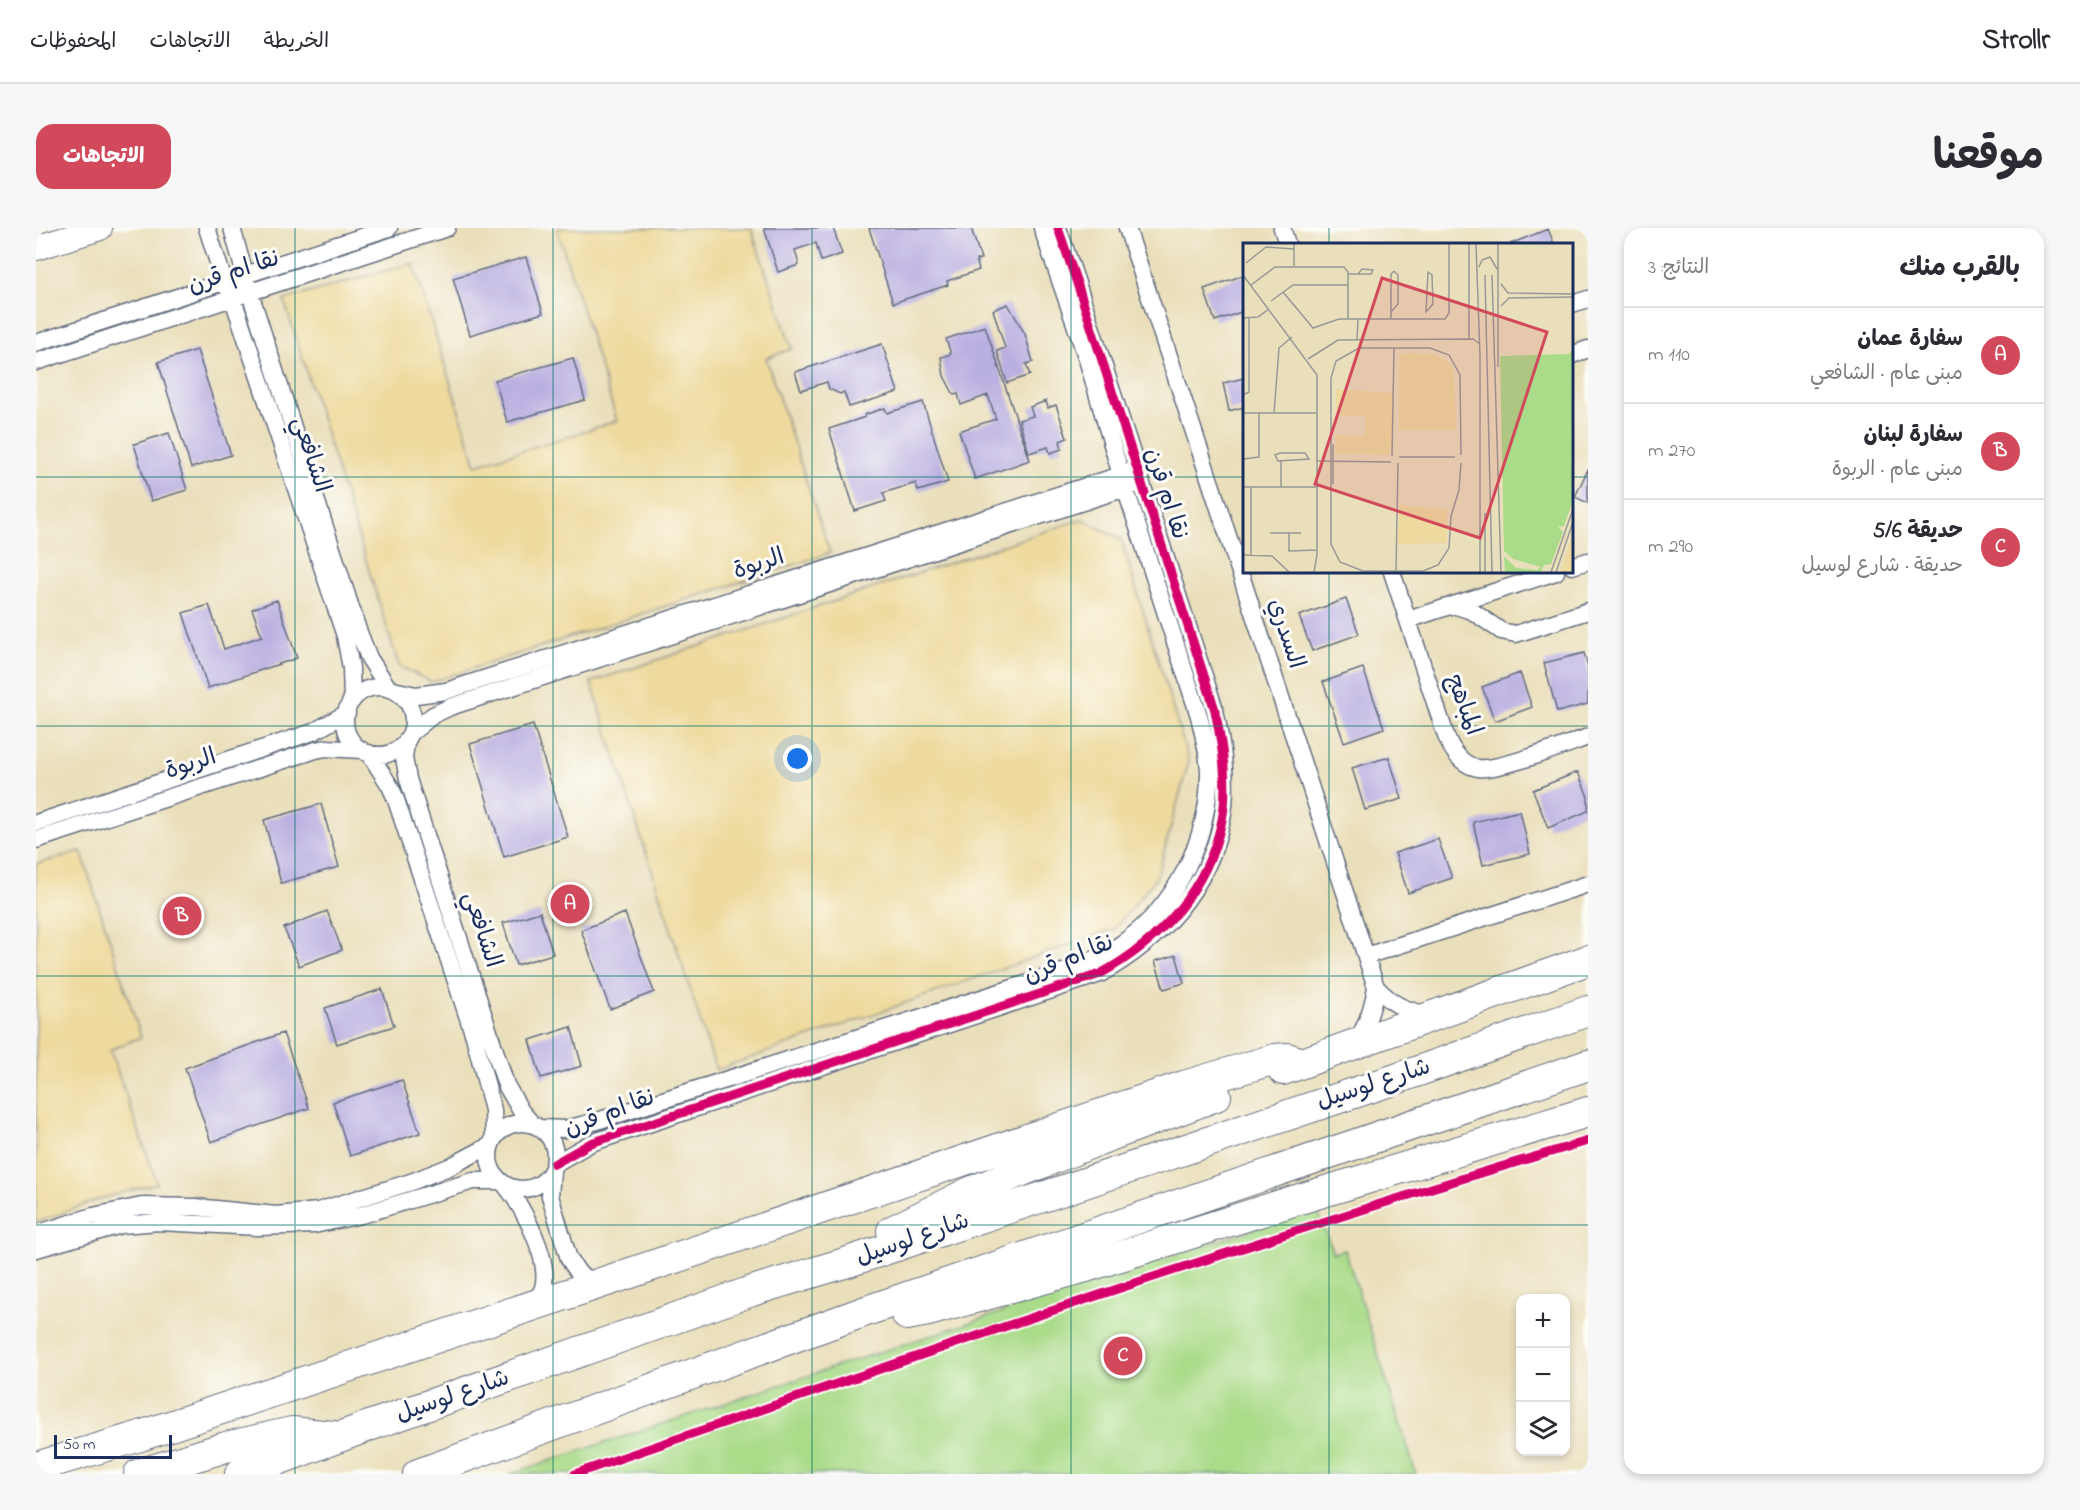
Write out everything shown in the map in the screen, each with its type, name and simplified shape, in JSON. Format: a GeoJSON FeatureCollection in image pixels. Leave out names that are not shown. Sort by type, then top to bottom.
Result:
{"type":"FeatureCollection","features":[{"type":"Feature","properties":{"kind":"highway"},"geometry":{"type":"LineString","coordinates":[[848,1262],[870,1244],[907,1222],[968,1193],[1099,1140],[1302,1063],[1588,960]]}},
{"type":"Feature","properties":{"kind":"highway","name":"شارع لوسيل"},"geometry":{"type":"LineString","coordinates":[[240,1474],[752,1291],[848,1262],[1393,1080],[1588,1011]]}},
{"type":"Feature","properties":{"kind":"highway"},"geometry":{"type":"LineString","coordinates":[[36,1467],[140,1436],[601,1284],[1184,1086],[1275,1059],[1287,1058],[1302,1063]]}},
{"type":"Feature","properties":{"kind":"highway","name":"شارع لوسيل"},"geometry":{"type":"LineString","coordinates":[[418,1474],[866,1311],[1588,1065]]}},
{"type":"Feature","properties":{"kind":"highway"},"geometry":{"type":"LineString","coordinates":[[866,1311],[893,1318],[928,1311],[1086,1267],[1293,1201],[1588,1112]]}},
{"type":"Feature","properties":{"kind":"highway"},"geometry":{"type":"LineString","coordinates":[[139,1474],[226,1447],[292,1432],[339,1437]]}},
{"type":"Feature","properties":{"kind":"street"},"geometry":{"type":"LineString","coordinates":[[36,248],[100,228]]}},
{"type":"Feature","properties":{"kind":"street","name":"الشافعي"},"geometry":{"type":"LineString","coordinates":[[207,228],[345,636],[351,668],[349,707]]}},
{"type":"Feature","properties":{"kind":"street","name":"الشافعي"},"geometry":{"type":"LineString","coordinates":[[232,228],[250,293],[358,630],[369,658],[391,689]]}},
{"type":"Feature","properties":{"kind":"street","name":"نقا ام قرن"},"geometry":{"type":"LineString","coordinates":[[36,343],[389,228]]}},
{"type":"Feature","properties":{"kind":"street","name":"نقا ام قرن"},"geometry":{"type":"LineString","coordinates":[[36,362],[447,228]]}},
{"type":"Feature","properties":{"kind":"street","name":"نقا ام قرن"},"geometry":{"type":"LineString","coordinates":[[553,1167],[591,1143],[1100,974],[1136,952],[1171,920],[1194,888],[1212,854],[1222,819],[1224,759],[1215,710],[1087,359],[1042,228]]}},
{"type":"Feature","properties":{"kind":"street","name":"نقا ام قرن"},"geometry":{"type":"LineString","coordinates":[[536,1126],[566,1128],[597,1121],[1072,969],[1122,944],[1160,908],[1181,877],[1195,848],[1206,806],[1209,768],[1199,716],[1078,286],[1058,228]]}},
{"type":"Feature","properties":{"kind":"street","name":"السدري"},"geometry":{"type":"LineString","coordinates":[[1127,228],[1376,987]]}},
{"type":"Feature","properties":{"kind":"street"},"geometry":{"type":"LineString","coordinates":[[1282,228],[1287,243]]}},
{"type":"Feature","properties":{"kind":"street"},"geometry":{"type":"LineString","coordinates":[[1573,304],[1588,299]]}},
{"type":"Feature","properties":{"kind":"street"},"geometry":{"type":"LineString","coordinates":[[1573,355],[1588,349]]}},
{"type":"Feature","properties":{"kind":"street","name":"الربوة"},"geometry":{"type":"LineString","coordinates":[[391,689],[416,694],[446,691],[1131,479]]}},
{"type":"Feature","properties":{"kind":"street","name":"الربوة"},"geometry":{"type":"LineString","coordinates":[[408,738],[433,715],[450,707],[1131,479]]}},
{"type":"Feature","properties":{"kind":"street"},"geometry":{"type":"LineString","coordinates":[[1573,566],[1588,561]]}},
{"type":"Feature","properties":{"kind":"street","name":"المباهج"},"geometry":{"type":"LineString","coordinates":[[1392,573],[1451,749],[1466,763],[1478,768],[1497,767],[1588,737]]}},
{"type":"Feature","properties":{"kind":"street"},"geometry":{"type":"LineString","coordinates":[[1408,620],[1553,573]]}},
{"type":"Feature","properties":{"kind":"street"},"geometry":{"type":"LineString","coordinates":[[1486,621],[1496,591]]}},
{"type":"Feature","properties":{"kind":"street"},"geometry":{"type":"LineString","coordinates":[[1453,605],[1472,611],[1501,631],[1516,634],[1588,612]]}},
{"type":"Feature","properties":{"kind":"street"},"geometry":{"type":"LineString","coordinates":[[379,687],[391,689],[402,696],[412,713],[408,738],[398,749],[389,754],[379,755],[365,752],[354,743],[348,734],[346,724],[349,707],[359,694],[369,689],[379,687]]}},
{"type":"Feature","properties":{"kind":"street","name":"الربوة"},"geometry":{"type":"LineString","coordinates":[[36,822],[313,732],[349,707]]}},
{"type":"Feature","properties":{"kind":"street","name":"الشافعي"},"geometry":{"type":"LineString","coordinates":[[408,738],[404,758],[408,779],[506,1085],[521,1111],[536,1126]]}},
{"type":"Feature","properties":{"kind":"street","name":"الربوة"},"geometry":{"type":"LineString","coordinates":[[36,840],[316,750],[326,748],[365,752]]}},
{"type":"Feature","properties":{"kind":"street","name":"الشافعي"},"geometry":{"type":"LineString","coordinates":[[365,752],[390,786],[395,797],[474,1036],[494,1110],[492,1141]]}},
{"type":"Feature","properties":{"kind":"street"},"geometry":{"type":"LineString","coordinates":[[1366,956],[1588,884]]}},
{"type":"Feature","properties":{"kind":"street"},"geometry":{"type":"LineString","coordinates":[[1355,1044],[1367,1021],[1376,987],[1394,1004],[1404,1009],[1431,1015]]}},
{"type":"Feature","properties":{"kind":"street"},"geometry":{"type":"LineString","coordinates":[[36,1234],[93,1216],[142,1206],[196,1207],[276,1215],[318,1211],[411,1182],[449,1167],[492,1141],[507,1126],[525,1123],[536,1126],[552,1143],[555,1154],[550,1197],[569,1259],[580,1275],[601,1284]]}},
{"type":"Feature","properties":{"kind":"street"},"geometry":{"type":"LineString","coordinates":[[492,1141],[489,1154],[493,1173],[519,1203],[529,1221],[543,1269],[541,1293],[530,1306]]}},
{"type":"Feature","properties":{"kind":"street"},"geometry":{"type":"LineString","coordinates":[[36,1249],[122,1225],[159,1222],[259,1227],[314,1225],[361,1215],[473,1181],[503,1183],[514,1188],[531,1188],[547,1178],[553,1167]]}},
{"type":"Feature","properties":{"kind":"green space"},"geometry":{"type":"Polygon","coordinates":[[[1317,1208],[1333,1253],[1345,1250],[1416,1474],[510,1474],[1317,1208]]]}},
{"type":"Feature","properties":{"kind":"sand"},"geometry":{"type":"Polygon","coordinates":[[[557,228],[751,228],[792,349],[766,358],[830,553],[431,682],[399,666],[284,300],[413,263],[476,465],[617,421],[557,228]]]}},
{"type":"Feature","properties":{"kind":"sand"},"geometry":{"type":"Polygon","coordinates":[[[1082,519],[1121,539],[1189,761],[1157,877],[1114,929],[716,1070],[591,682],[1082,519]]]}},
{"type":"Feature","properties":{"kind":"sand"},"geometry":{"type":"Polygon","coordinates":[[[81,851],[141,1037],[110,1050],[157,1183],[100,1199],[36,1223],[36,864],[81,851]]]}},
{"type":"Feature","properties":{"kind":"building"},"geometry":{"type":"Polygon","coordinates":[[[764,228],[833,228],[842,254],[821,261],[816,243],[795,250],[799,265],[778,272],[764,228]]]}},
{"type":"Feature","properties":{"kind":"building"},"geometry":{"type":"Polygon","coordinates":[[[869,228],[971,228],[981,259],[976,260],[979,270],[947,281],[948,285],[893,303],[869,228]]]}},
{"type":"Feature","properties":{"kind":"building"},"geometry":{"type":"Polygon","coordinates":[[[1548,229],[1554,243],[1513,243],[1548,229]]]}},
{"type":"Feature","properties":{"kind":"building"},"geometry":{"type":"Polygon","coordinates":[[[526,257],[543,313],[470,335],[453,278],[526,257]]]}},
{"type":"Feature","properties":{"kind":"building"},"geometry":{"type":"Polygon","coordinates":[[[1243,275],[1243,311],[1215,321],[1204,289],[1243,275]]]}},
{"type":"Feature","properties":{"kind":"building"},"geometry":{"type":"Polygon","coordinates":[[[1008,304],[1025,334],[1033,362],[1026,364],[1030,375],[1007,383],[997,351],[1005,348],[993,310],[1008,304]]]}},
{"type":"Feature","properties":{"kind":"building"},"geometry":{"type":"Polygon","coordinates":[[[985,326],[1030,460],[975,479],[959,431],[996,419],[988,395],[961,405],[958,394],[954,395],[944,376],[941,357],[951,354],[946,339],[985,326]]]}},
{"type":"Feature","properties":{"kind":"building"},"geometry":{"type":"Polygon","coordinates":[[[882,344],[898,392],[849,407],[844,392],[840,394],[829,389],[827,382],[801,390],[795,372],[882,344]]]}},
{"type":"Feature","properties":{"kind":"building"},"geometry":{"type":"Polygon","coordinates":[[[197,350],[231,455],[191,468],[158,362],[197,350]]]}},
{"type":"Feature","properties":{"kind":"building"},"geometry":{"type":"Polygon","coordinates":[[[573,358],[585,400],[507,422],[495,380],[573,358]]]}},
{"type":"Feature","properties":{"kind":"building"},"geometry":{"type":"Polygon","coordinates":[[[1243,378],[1243,407],[1229,411],[1223,383],[1243,378]]]}},
{"type":"Feature","properties":{"kind":"building"},"geometry":{"type":"Polygon","coordinates":[[[1046,401],[1048,408],[1056,405],[1067,438],[1060,441],[1062,449],[1050,453],[1048,447],[1029,453],[1019,420],[1033,416],[1030,407],[1046,401]]]}},
{"type":"Feature","properties":{"kind":"building"},"geometry":{"type":"Polygon","coordinates":[[[923,402],[948,482],[918,491],[916,483],[883,493],[886,501],[855,511],[829,429],[885,408],[887,413],[923,402]]]}},
{"type":"Feature","properties":{"kind":"building"},"geometry":{"type":"Polygon","coordinates":[[[169,433],[187,490],[151,501],[134,444],[169,433]]]}},
{"type":"Feature","properties":{"kind":"building"},"geometry":{"type":"Polygon","coordinates":[[[1588,469],[1588,503],[1575,497],[1588,469]]]}},
{"type":"Feature","properties":{"kind":"building"},"geometry":{"type":"Polygon","coordinates":[[[1346,599],[1359,634],[1312,651],[1299,616],[1346,599]]]}},
{"type":"Feature","properties":{"kind":"building"},"geometry":{"type":"Polygon","coordinates":[[[277,600],[297,658],[208,688],[183,613],[209,605],[224,649],[262,636],[252,609],[277,600]]]}},
{"type":"Feature","properties":{"kind":"building"},"geometry":{"type":"Polygon","coordinates":[[[1584,653],[1588,667],[1588,704],[1557,712],[1544,663],[1584,653]]]}},
{"type":"Feature","properties":{"kind":"building"},"geometry":{"type":"Polygon","coordinates":[[[1363,668],[1384,728],[1344,742],[1323,682],[1363,668]]]}},
{"type":"Feature","properties":{"kind":"building"},"geometry":{"type":"Polygon","coordinates":[[[1520,673],[1532,707],[1495,721],[1482,687],[1520,673]]]}},
{"type":"Feature","properties":{"kind":"building"},"geometry":{"type":"Polygon","coordinates":[[[533,725],[568,837],[504,857],[470,744],[533,725]]]}},
{"type":"Feature","properties":{"kind":"building"},"geometry":{"type":"Polygon","coordinates":[[[1389,757],[1402,799],[1365,810],[1352,768],[1389,757]]]}},
{"type":"Feature","properties":{"kind":"building"},"geometry":{"type":"Polygon","coordinates":[[[1578,772],[1588,797],[1588,811],[1548,828],[1533,790],[1578,772]]]}},
{"type":"Feature","properties":{"kind":"building"},"geometry":{"type":"Polygon","coordinates":[[[321,804],[339,867],[281,883],[264,820],[321,804]]]}},
{"type":"Feature","properties":{"kind":"building"},"geometry":{"type":"Polygon","coordinates":[[[1520,811],[1530,854],[1483,865],[1473,822],[1520,811]]]}},
{"type":"Feature","properties":{"kind":"building"},"geometry":{"type":"Polygon","coordinates":[[[1438,839],[1452,878],[1408,893],[1395,853],[1438,839]]]}},
{"type":"Feature","properties":{"kind":"building"},"geometry":{"type":"Polygon","coordinates":[[[327,911],[342,950],[299,966],[284,928],[327,911]]]}},
{"type":"Feature","properties":{"kind":"building"},"geometry":{"type":"Polygon","coordinates":[[[540,912],[553,954],[516,965],[503,923],[540,912]]]}},
{"type":"Feature","properties":{"kind":"building"},"geometry":{"type":"Polygon","coordinates":[[[625,913],[654,992],[610,1009],[581,930],[625,913]]]}},
{"type":"Feature","properties":{"kind":"building"},"geometry":{"type":"Polygon","coordinates":[[[1176,955],[1184,983],[1164,989],[1155,961],[1176,955]]]}},
{"type":"Feature","properties":{"kind":"building"},"geometry":{"type":"Polygon","coordinates":[[[382,989],[394,1026],[337,1044],[325,1008],[382,989]]]}},
{"type":"Feature","properties":{"kind":"building"},"geometry":{"type":"Polygon","coordinates":[[[571,1027],[582,1066],[541,1078],[530,1040],[571,1027]]]}},
{"type":"Feature","properties":{"kind":"building"},"geometry":{"type":"Polygon","coordinates":[[[283,1033],[309,1108],[211,1142],[185,1068],[283,1033]]]}},
{"type":"Feature","properties":{"kind":"building"},"geometry":{"type":"Polygon","coordinates":[[[402,1080],[420,1133],[350,1156],[333,1102],[402,1080]]]}},
{"type":"Feature","properties":{"kind":"cycle path"},"geometry":{"type":"LineString","coordinates":[[554,1164],[591,1143],[1100,974],[1122,961],[1161,929],[1193,890],[1205,869],[1222,820],[1225,793],[1222,751],[1215,710],[1058,228]]}},
{"type":"Feature","properties":{"kind":"cycle path"},"geometry":{"type":"LineString","coordinates":[[575,1474],[1206,1260],[1588,1141]]}},
{"type":"Feature","properties":{"kind":"place","name":"سفارة عمان"},"geometry":{"type":"Point","coordinates":[570,904]}},
{"type":"Feature","properties":{"kind":"place","name":"سفارة لبنان"},"geometry":{"type":"Point","coordinates":[182,916]}},
{"type":"Feature","properties":{"kind":"place","name":"حديقة 5/6"},"geometry":{"type":"Point","coordinates":[1123,1356]}}]}
